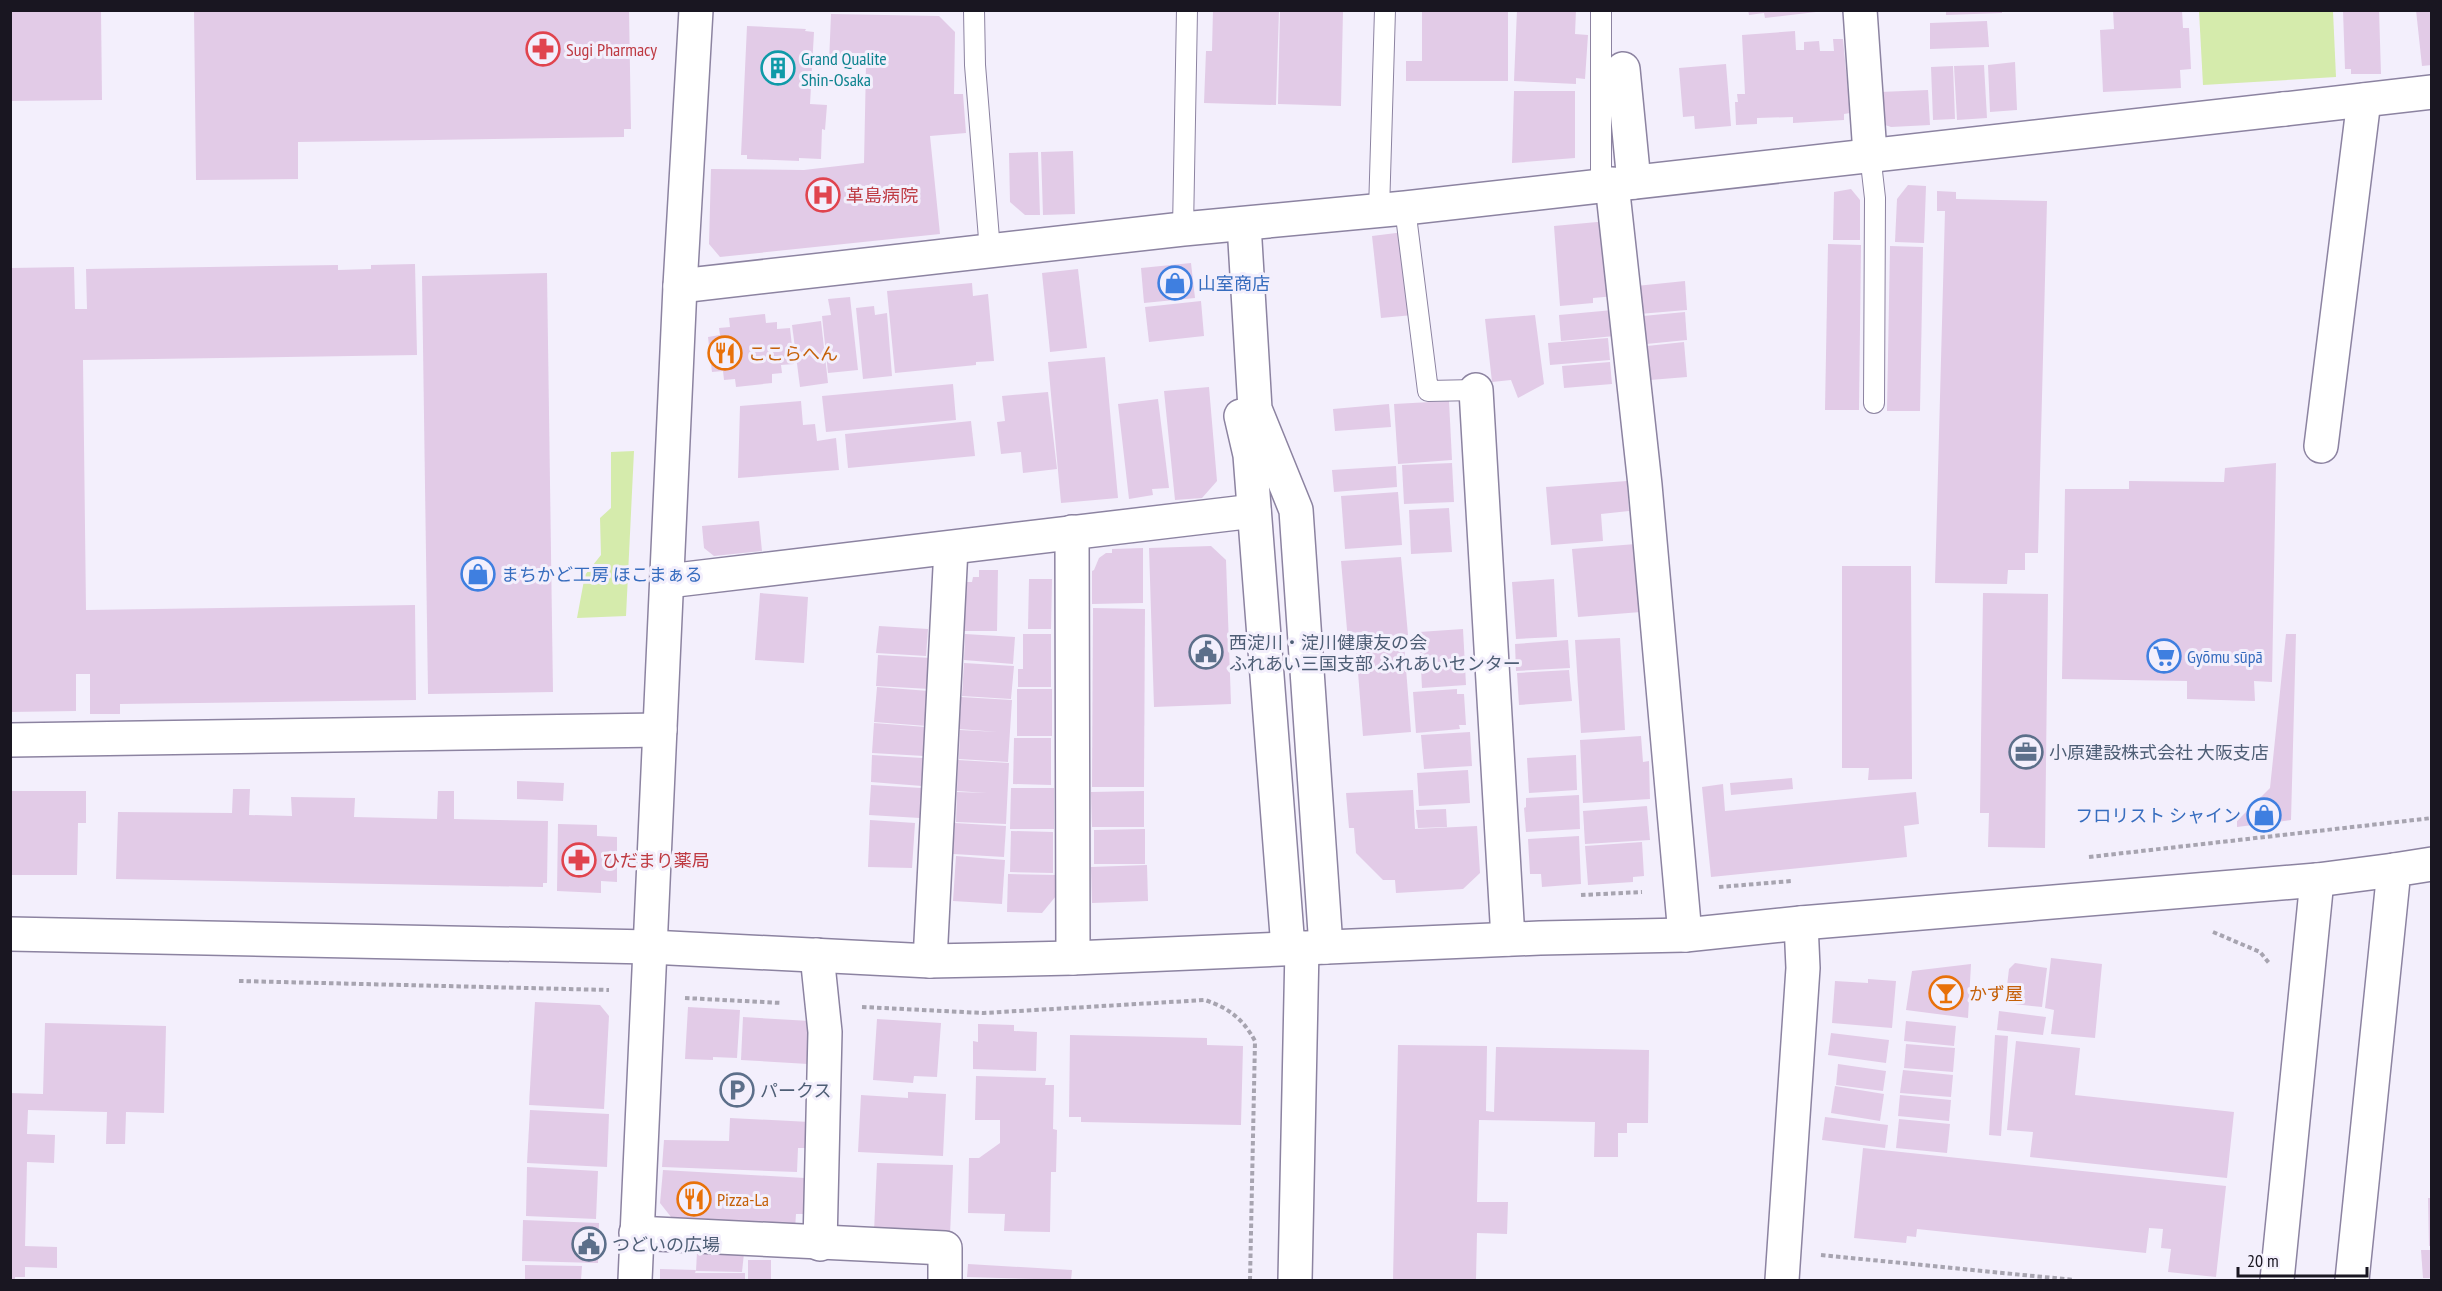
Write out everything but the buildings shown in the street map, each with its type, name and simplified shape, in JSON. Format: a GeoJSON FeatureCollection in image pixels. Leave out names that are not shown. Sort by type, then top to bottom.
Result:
{"type":"FeatureCollection","features":[{"type":"Feature","properties":{"kind":"street"},"geometry":{"type":"LineString","coordinates":[[634,1281],[680,286],[696,10]]}},
{"type":"Feature","properties":{"kind":"street"},"geometry":{"type":"LineString","coordinates":[[1860,10],[1870,154]]}},
{"type":"Feature","properties":{"kind":"street"},"geometry":{"type":"LineString","coordinates":[[1623,69],[1615,184],[1645,485],[1685,935]]}},
{"type":"Feature","properties":{"kind":"street"},"geometry":{"type":"LineString","coordinates":[[680,286],[1392,209],[2432,92]]}},
{"type":"Feature","properties":{"kind":"street"},"geometry":{"type":"LineString","coordinates":[[2321,446],[2364,100]]}},
{"type":"Feature","properties":{"kind":"street"},"geometry":{"type":"LineString","coordinates":[[1237,224],[1238,404],[1250,455],[1254,511],[1305,948]]}},
{"type":"Feature","properties":{"kind":"street"},"geometry":{"type":"LineString","coordinates":[[1237,224],[1255,409],[1296,510],[1305,948],[1295,1281]]}},
{"type":"Feature","properties":{"kind":"street"},"geometry":{"type":"LineString","coordinates":[[1476,390],[1508,939]]}},
{"type":"Feature","properties":{"kind":"street"},"geometry":{"type":"LineString","coordinates":[[668,581],[1254,511]]}},
{"type":"Feature","properties":{"kind":"street"},"geometry":{"type":"LineString","coordinates":[[1072,532],[1073,958]]}},
{"type":"Feature","properties":{"kind":"street"},"geometry":{"type":"LineString","coordinates":[[930,961],[951,548]]}},
{"type":"Feature","properties":{"kind":"street"},"geometry":{"type":"LineString","coordinates":[[10,740],[660,730]]}},
{"type":"Feature","properties":{"kind":"street"},"geometry":{"type":"LineString","coordinates":[[10,934],[650,947],[930,961],[1073,958],[1508,939],[1685,935],[1801,923],[2317,880],[2432,864]]}},
{"type":"Feature","properties":{"kind":"street"},"geometry":{"type":"LineString","coordinates":[[2352,1281],[2394,870]]}},
{"type":"Feature","properties":{"kind":"street"},"geometry":{"type":"LineString","coordinates":[[2277,1281],[2317,880]]}},
{"type":"Feature","properties":{"kind":"street"},"geometry":{"type":"LineString","coordinates":[[1783,1266],[1803,968],[1801,923]]}},
{"type":"Feature","properties":{"kind":"street"},"geometry":{"type":"LineString","coordinates":[[817,955],[825,1032],[820,1244]]}},
{"type":"Feature","properties":{"kind":"street"},"geometry":{"type":"LineString","coordinates":[[636,1233],[820,1244],[945,1248],[945,1281]]}},
{"type":"Feature","properties":{"kind":"lane"},"geometry":{"type":"LineString","coordinates":[[974,10],[975,65],[990,251]]}},
{"type":"Feature","properties":{"kind":"lane"},"geometry":{"type":"LineString","coordinates":[[1183,230],[1186,10]]}},
{"type":"Feature","properties":{"kind":"lane"},"geometry":{"type":"LineString","coordinates":[[1385,10],[1392,209],[1428,391],[1476,390]]}},
{"type":"Feature","properties":{"kind":"lane"},"geometry":{"type":"LineString","coordinates":[[1601,10],[1615,184]]}},
{"type":"Feature","properties":{"kind":"lane"},"geometry":{"type":"LineString","coordinates":[[1870,154],[1875,198],[1874,403]]}},
{"type":"Feature","properties":{"kind":"path"},"geometry":{"type":"LineString","coordinates":[[2082,857],[2432,818]]}},
{"type":"Feature","properties":{"kind":"path"},"geometry":{"type":"LineString","coordinates":[[1573,895],[1799,881]]}},
{"type":"Feature","properties":{"kind":"path"},"geometry":{"type":"LineString","coordinates":[[234,981],[612,990]]}},
{"type":"Feature","properties":{"kind":"path"},"geometry":{"type":"LineString","coordinates":[[683,998],[984,1013],[1205,1000],[1221,1005],[1247,1026],[1255,1041],[1250,1281]]}},
{"type":"Feature","properties":{"kind":"path"},"geometry":{"type":"LineString","coordinates":[[1783,1266],[2074,1281]]}},
{"type":"Feature","properties":{"kind":"green space"},"geometry":{"type":"Polygon","coordinates":[[[2199,11],[2333,11],[2336,77],[2203,85],[2199,11]]]}},
{"type":"Feature","properties":{"kind":"green space"},"geometry":{"type":"Polygon","coordinates":[[[634,451],[626,616],[577,618],[585,575],[601,555],[600,518],[611,508],[611,452],[634,451]]]}},
{"type":"Feature","properties":{"kind":"place","name":"Sugi Pharmacy"},"geometry":{"type":"Point","coordinates":[543,49]}},
{"type":"Feature","properties":{"kind":"place","name":"Grand Qualite Shin-Osaka"},"geometry":{"type":"Point","coordinates":[778,68]}},
{"type":"Feature","properties":{"kind":"place","name":"革島病院"},"geometry":{"type":"Point","coordinates":[823,195]}},
{"type":"Feature","properties":{"kind":"place","name":"山室商店"},"geometry":{"type":"Point","coordinates":[1175,283]}},
{"type":"Feature","properties":{"kind":"place","name":"ここらへん"},"geometry":{"type":"Point","coordinates":[725,353]}},
{"type":"Feature","properties":{"kind":"place","name":"まちかど工房 ほこまぁる"},"geometry":{"type":"Point","coordinates":[478,574]}},
{"type":"Feature","properties":{"kind":"place","name":"西淀川・淀川健康友の会 ふれあい三国支部 ふれあいセンター"},"geometry":{"type":"Point","coordinates":[1206,652]}},
{"type":"Feature","properties":{"kind":"place","name":"Gyōmu sūpā"},"geometry":{"type":"Point","coordinates":[2164,656]}},
{"type":"Feature","properties":{"kind":"place","name":"小原建設株式会社 大阪支店"},"geometry":{"type":"Point","coordinates":[2026,752]}},
{"type":"Feature","properties":{"kind":"place","name":"フロリスト シャイン"},"geometry":{"type":"Point","coordinates":[2264,815]}},
{"type":"Feature","properties":{"kind":"place","name":"ひだまり薬局"},"geometry":{"type":"Point","coordinates":[579,860]}},
{"type":"Feature","properties":{"kind":"place","name":"かず屋"},"geometry":{"type":"Point","coordinates":[1946,993]}},
{"type":"Feature","properties":{"kind":"place","name":"パークス"},"geometry":{"type":"Point","coordinates":[737,1090]}},
{"type":"Feature","properties":{"kind":"place","name":"Pizza-La"},"geometry":{"type":"Point","coordinates":[694,1199]}},
{"type":"Feature","properties":{"kind":"place","name":"つどいの広場"},"geometry":{"type":"Point","coordinates":[589,1244]}}]}
